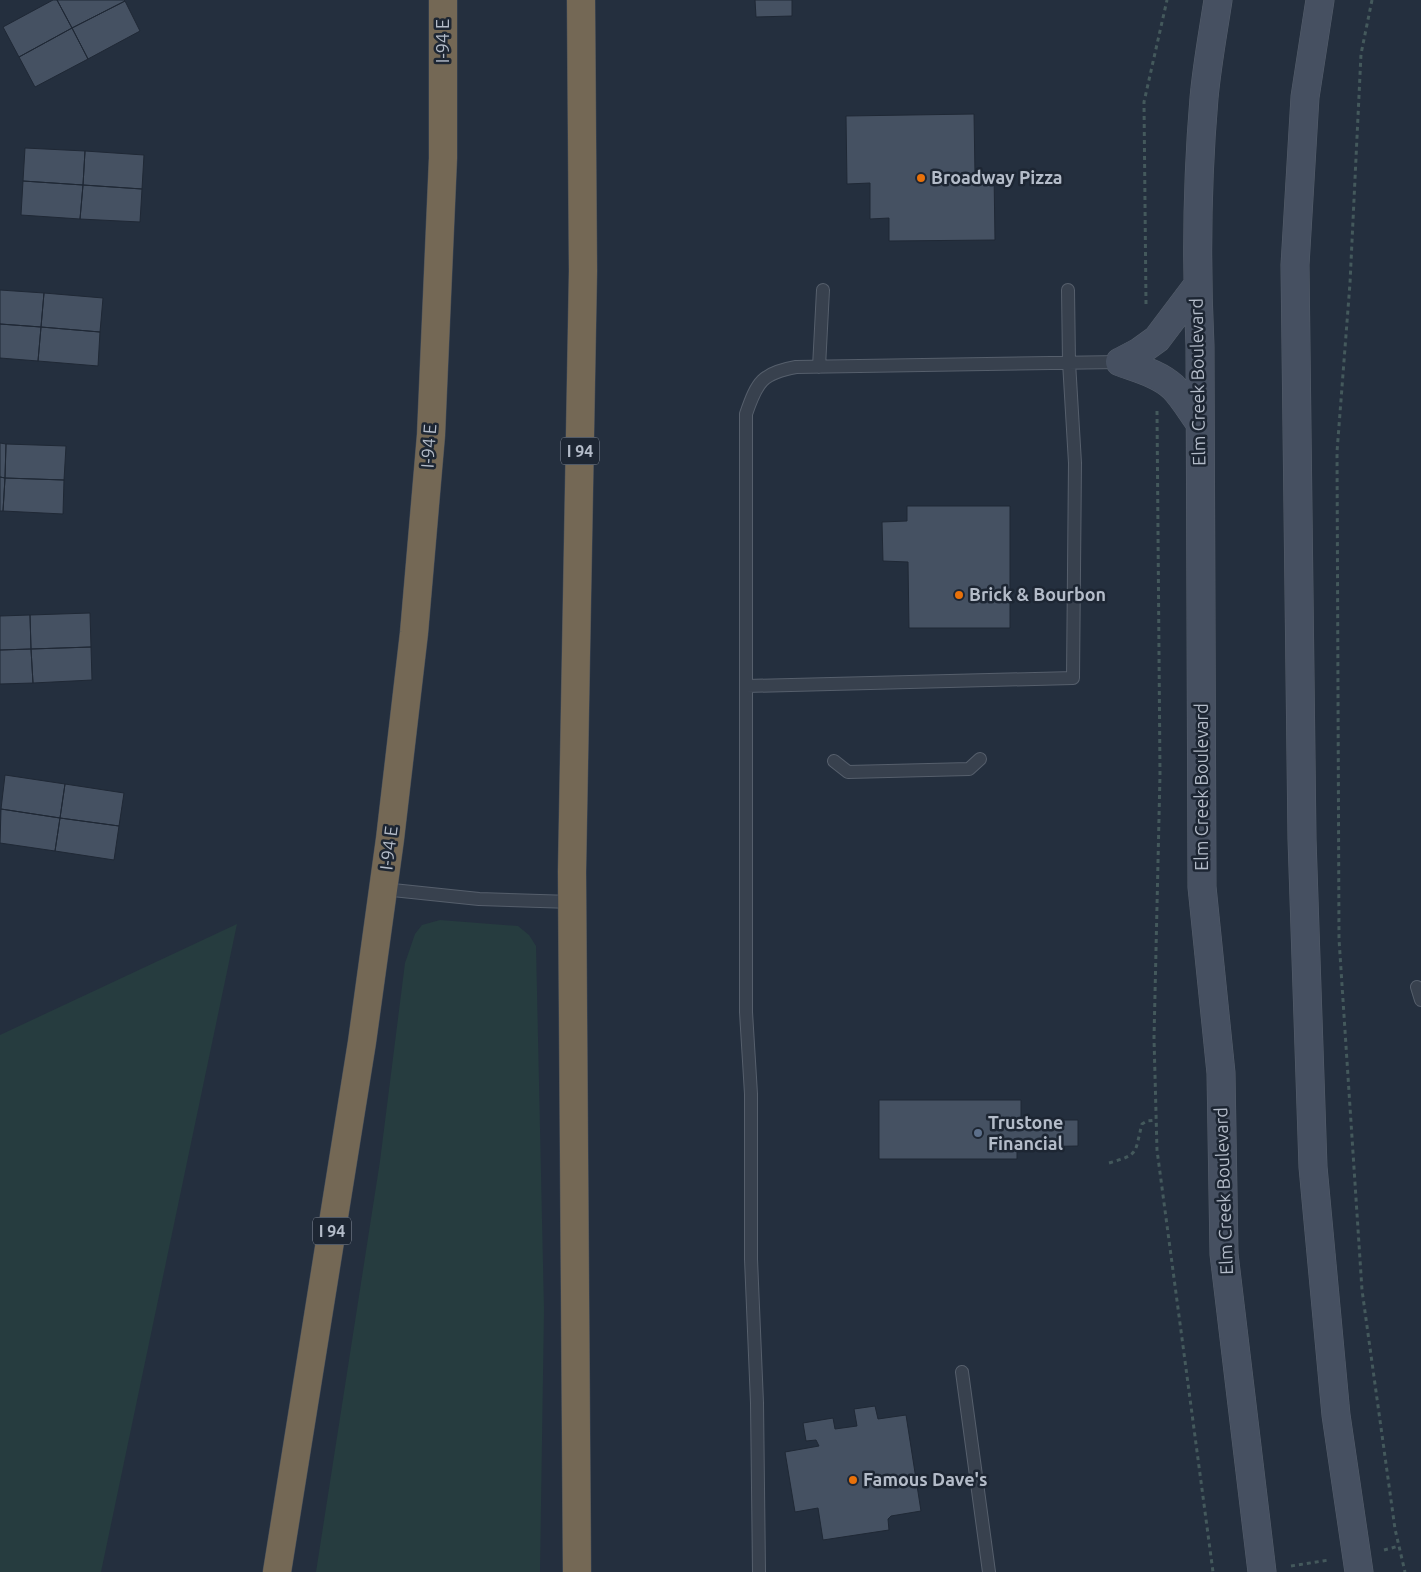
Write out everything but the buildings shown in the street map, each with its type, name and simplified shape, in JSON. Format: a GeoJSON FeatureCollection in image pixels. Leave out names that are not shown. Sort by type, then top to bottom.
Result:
{"type":"FeatureCollection","features":[{"type":"Feature","properties":{"kind":"highway","name":"I-94 E"},"geometry":{"type":"LineString","coordinates":[[383,889],[414,634],[431,435],[443,158],[443,0]]}},
{"type":"Feature","properties":{"kind":"highway","name":"I 94"},"geometry":{"type":"LineString","coordinates":[[577,1572],[572,902],[583,271],[581,0]]}},
{"type":"Feature","properties":{"kind":"highway","name":"I 94"},"geometry":{"type":"LineString","coordinates":[[277,1572],[360,1052],[383,889]]}},
{"type":"Feature","properties":{"kind":"main road","name":"Elm Creek Boulevard"},"geometry":{"type":"LineString","coordinates":[[1218,0],[1204,96],[1198,194],[1197,286],[1200,346],[1202,887],[1221,1073],[1224,1254],[1262,1572]]}},
{"type":"Feature","properties":{"kind":"main road"},"geometry":{"type":"LineString","coordinates":[[1320,0],[1305,97],[1296,265],[1302,838],[1313,1167],[1336,1415],[1359,1572]]}},
{"type":"Feature","properties":{"kind":"main road"},"geometry":{"type":"LineString","coordinates":[[1120,362],[1157,339],[1197,286]]}},
{"type":"Feature","properties":{"kind":"main road"},"geometry":{"type":"LineString","coordinates":[[1120,362],[1156,376],[1175,389],[1199,422]]}},
{"type":"Feature","properties":{"kind":"lane"},"geometry":{"type":"LineString","coordinates":[[819,366],[823,290]]}},
{"type":"Feature","properties":{"kind":"lane"},"geometry":{"type":"LineString","coordinates":[[747,686],[1073,678],[1075,463],[1069,362],[1068,290]]}},
{"type":"Feature","properties":{"kind":"lane"},"geometry":{"type":"LineString","coordinates":[[759,1572],[757,1403],[751,1259],[751,1094],[746,1012],[746,414],[754,393],[762,380],[778,370],[796,367],[1120,362]]}},
{"type":"Feature","properties":{"kind":"lane"},"geometry":{"type":"LineString","coordinates":[[834,761],[848,772],[969,769],[980,759]]}},
{"type":"Feature","properties":{"kind":"lane"},"geometry":{"type":"LineString","coordinates":[[383,889],[479,899],[572,902]]}},
{"type":"Feature","properties":{"kind":"lane"},"geometry":{"type":"LineString","coordinates":[[1417,987],[1421,1000]]}},
{"type":"Feature","properties":{"kind":"lane"},"geometry":{"type":"LineString","coordinates":[[962,1372],[989,1572]]}},
{"type":"Feature","properties":{"kind":"path"},"geometry":{"type":"LineString","coordinates":[[1146,347],[1144,102],[1167,0]]}},
{"type":"Feature","properties":{"kind":"path"},"geometry":{"type":"LineString","coordinates":[[1372,0],[1361,54],[1350,283],[1337,452],[1339,939],[1362,1290],[1395,1528],[1405,1572]]}},
{"type":"Feature","properties":{"kind":"path"},"geometry":{"type":"LineString","coordinates":[[1156,376],[1160,774],[1154,1038],[1157,1150],[1213,1572]]}},
{"type":"Feature","properties":{"kind":"path"},"geometry":{"type":"LineString","coordinates":[[1109,1163],[1131,1157],[1135,1152],[1142,1124],[1147,1121],[1156,1120]]}},
{"type":"Feature","properties":{"kind":"green space"},"geometry":{"type":"Polygon","coordinates":[[[440,920],[518,926],[529,935],[536,946],[544,1310],[540,1572],[316,1572],[380,1161],[405,963],[415,934],[422,925],[440,920]]]}},
{"type":"Feature","properties":{"kind":"green space"},"geometry":{"type":"Polygon","coordinates":[[[237,924],[101,1572],[0,1572],[0,1035],[237,924]]]}},
{"type":"Feature","properties":{"kind":"place","name":"Broadway Pizza"},"geometry":{"type":"Point","coordinates":[921,178]}},
{"type":"Feature","properties":{"kind":"place","name":"Brick & Bourbon"},"geometry":{"type":"Point","coordinates":[959,595]}},
{"type":"Feature","properties":{"kind":"place","name":"Trustone Financial"},"geometry":{"type":"Point","coordinates":[978,1133]}},
{"type":"Feature","properties":{"kind":"place","name":"Famous Dave's"},"geometry":{"type":"Point","coordinates":[853,1480]}}]}
